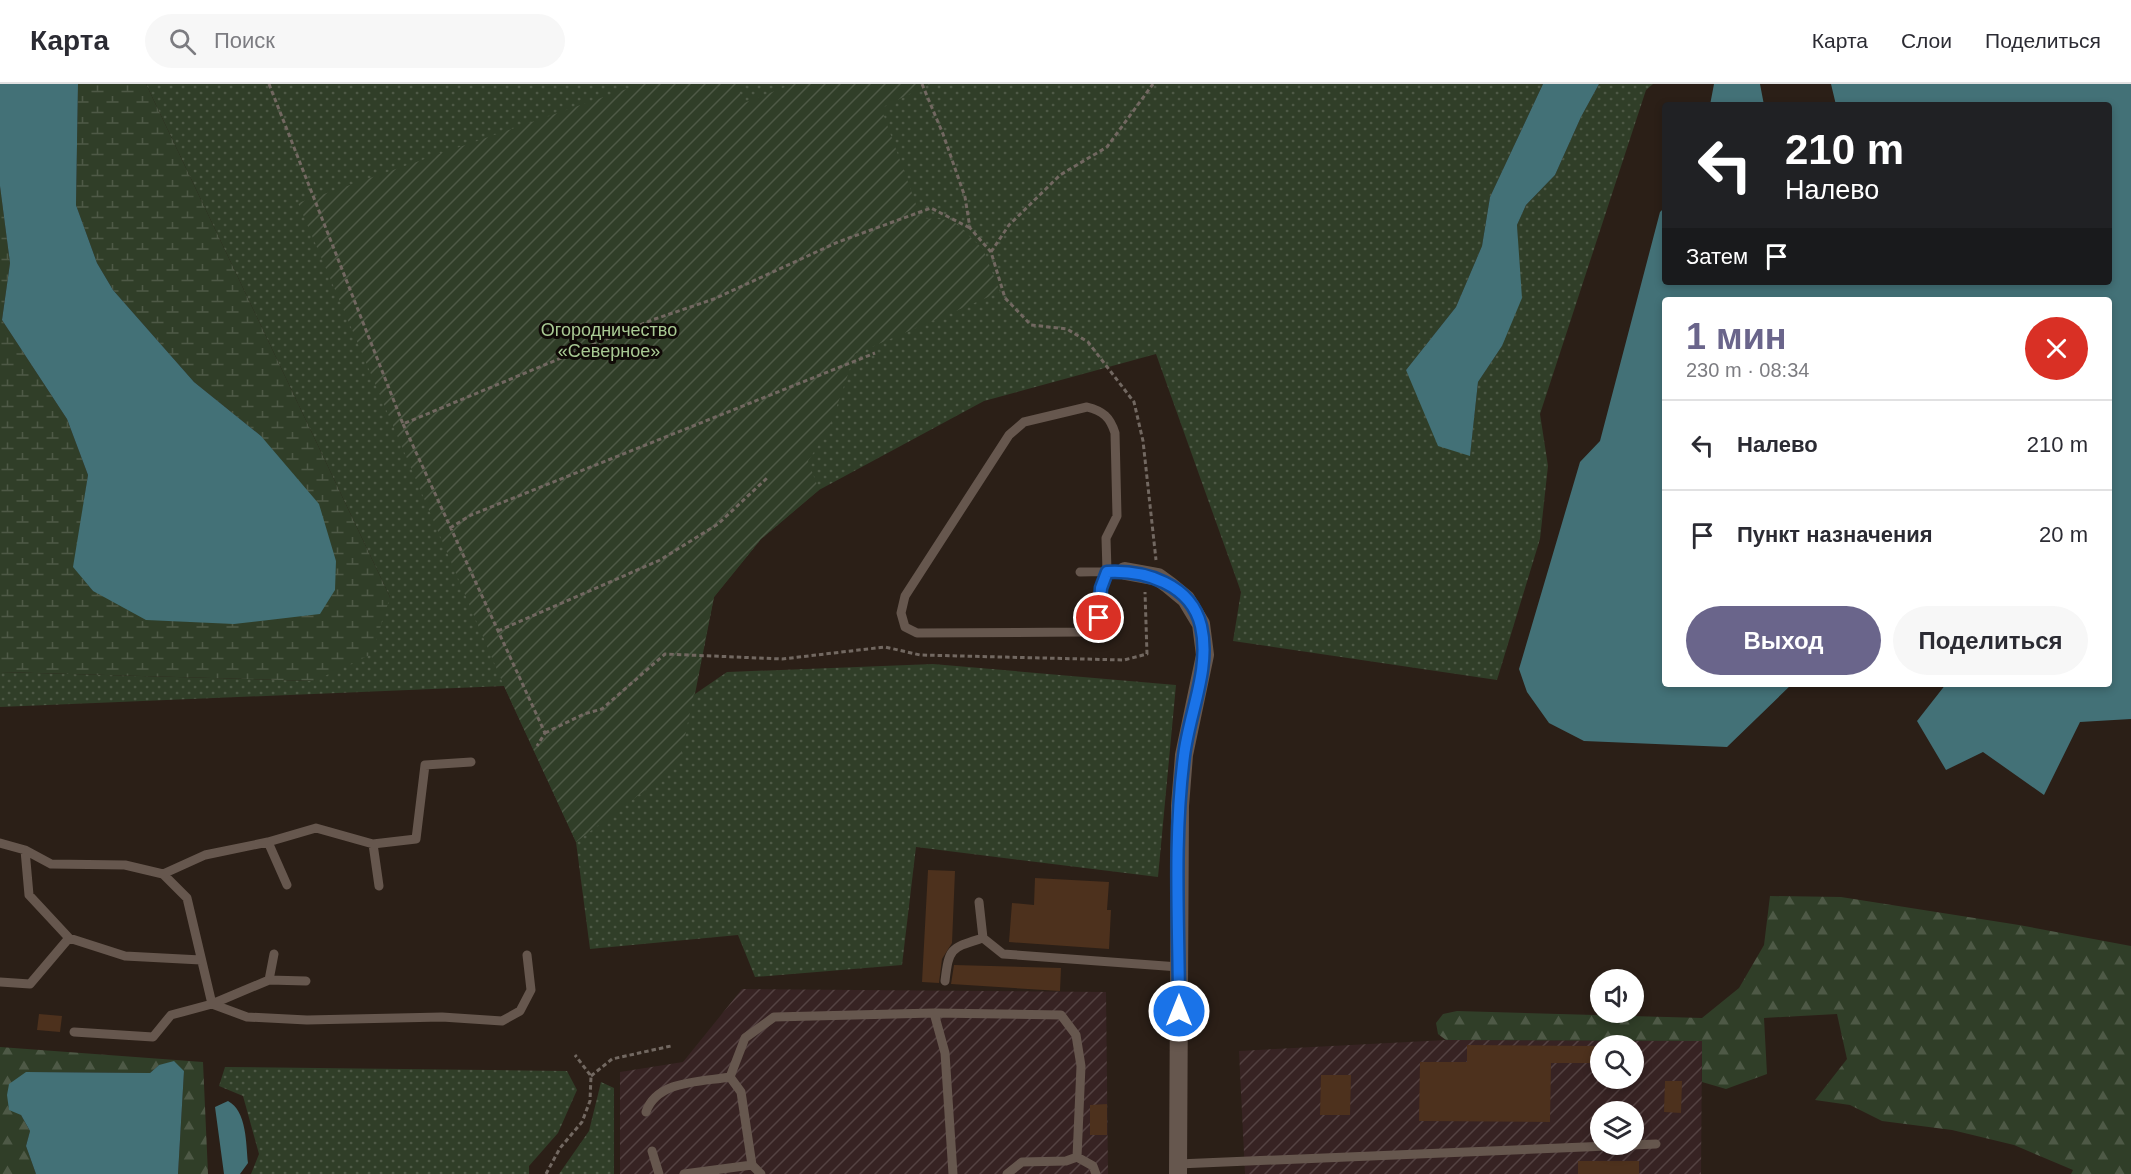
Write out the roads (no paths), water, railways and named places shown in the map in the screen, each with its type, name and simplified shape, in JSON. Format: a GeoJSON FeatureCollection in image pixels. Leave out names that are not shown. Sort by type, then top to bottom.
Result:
{"type":"FeatureCollection","features":[{"type":"Feature","properties":{"kind":"street"},"geometry":{"type":"LineString","coordinates":[[1116,571],[1152,576],[1186,599],[1201,624],[1205,655],[1183,765],[1179,818],[1178,1169]]}},
{"type":"Feature","properties":{"kind":"lane"},"geometry":{"type":"LineString","coordinates":[[1087,407],[1101,410],[1112,421],[1117,516],[1106,538],[1116,571],[1101,588],[1099,618],[1094,628],[1083,632],[917,633],[905,627],[901,613],[905,596],[1009,435],[1024,422],[1087,407]]}},
{"type":"Feature","properties":{"kind":"lane"},"geometry":{"type":"LineString","coordinates":[[1080,572],[1116,571]]}},
{"type":"Feature","properties":{"kind":"lane"},"geometry":{"type":"LineString","coordinates":[[163,874],[205,855],[267,842],[316,828],[374,844],[416,839],[425,765],[471,762]]}},
{"type":"Feature","properties":{"kind":"lane"},"geometry":{"type":"LineString","coordinates":[[267,842],[286,885]]}},
{"type":"Feature","properties":{"kind":"lane"},"geometry":{"type":"LineString","coordinates":[[0,843],[25,850],[51,864],[125,865],[163,874],[187,898],[199,940],[201,960],[212,1004]]}},
{"type":"Feature","properties":{"kind":"lane"},"geometry":{"type":"LineString","coordinates":[[374,844],[379,886]]}},
{"type":"Feature","properties":{"kind":"lane"},"geometry":{"type":"LineString","coordinates":[[25,850],[29,895],[69,938],[125,956],[201,960]]}},
{"type":"Feature","properties":{"kind":"lane"},"geometry":{"type":"LineString","coordinates":[[979,902],[983,938],[1004,954],[1179,967]]}},
{"type":"Feature","properties":{"kind":"lane"},"geometry":{"type":"LineString","coordinates":[[0,982],[30,984],[69,938]]}},
{"type":"Feature","properties":{"kind":"lane"},"geometry":{"type":"LineString","coordinates":[[945,981],[948,956],[959,945],[983,938]]}},
{"type":"Feature","properties":{"kind":"lane"},"geometry":{"type":"LineString","coordinates":[[269,980],[274,954]]}},
{"type":"Feature","properties":{"kind":"lane"},"geometry":{"type":"LineString","coordinates":[[212,1004],[247,1017],[308,1020],[442,1017],[502,1022],[520,1011],[531,990],[527,955]]}},
{"type":"Feature","properties":{"kind":"lane"},"geometry":{"type":"LineString","coordinates":[[74,1032],[153,1037],[171,1015],[212,1004],[269,980],[306,981]]}},
{"type":"Feature","properties":{"kind":"lane"},"geometry":{"type":"LineString","coordinates":[[934,1013],[945,1053],[953,1174]]}},
{"type":"Feature","properties":{"kind":"lane"},"geometry":{"type":"LineString","coordinates":[[730,1077],[745,1038],[774,1017],[934,1013],[1061,1016],[1076,1035],[1081,1066],[1077,1157]]}},
{"type":"Feature","properties":{"kind":"lane"},"geometry":{"type":"LineString","coordinates":[[646,1112],[650,1101],[667,1088],[730,1077]]}},
{"type":"Feature","properties":{"kind":"lane"},"geometry":{"type":"LineString","coordinates":[[730,1077],[741,1092],[752,1165],[761,1174]]}},
{"type":"Feature","properties":{"kind":"lane"},"geometry":{"type":"LineString","coordinates":[[1178,1169],[1656,1144]]}},
{"type":"Feature","properties":{"kind":"lane"},"geometry":{"type":"LineString","coordinates":[[652,1151],[659,1174]]}},
{"type":"Feature","properties":{"kind":"lane"},"geometry":{"type":"LineString","coordinates":[[1007,1174],[1022,1162],[1066,1161],[1077,1157],[1093,1166],[1096,1174]]}},
{"type":"Feature","properties":{"kind":"lane"},"geometry":{"type":"LineString","coordinates":[[684,1174],[752,1165]]}},
{"type":"Feature","properties":{"kind":"water"},"geometry":{"type":"Polygon","coordinates":[[[0,84],[78,84],[76,205],[97,263],[113,290],[194,382],[261,436],[319,504],[336,561],[335,590],[320,614],[234,624],[146,620],[93,591],[73,567],[88,475],[67,419],[2,320],[10,263],[0,186],[0,84]]]}},
{"type":"Feature","properties":{"kind":"water"},"geometry":{"type":"Polygon","coordinates":[[[1543,84],[1599,84],[1581,117],[1555,175],[1526,205],[1517,225],[1522,298],[1502,346],[1478,382],[1470,456],[1438,446],[1406,370],[1456,307],[1482,246],[1490,197],[1543,84]]]}},
{"type":"Feature","properties":{"kind":"water"},"geometry":{"type":"Polygon","coordinates":[[[1714,84],[1760,84],[1763,102],[1711,102],[1714,84]]]}},
{"type":"Feature","properties":{"kind":"water"},"geometry":{"type":"Polygon","coordinates":[[[1831,84],[2131,84],[2131,719],[2080,722],[2044,795],[1983,752],[1946,770],[1917,721],[1944,687],[2112,687],[2112,297],[1662,297],[1662,687],[1789,687],[1727,747],[1584,741],[1549,723],[1527,692],[1519,669],[1580,462],[1600,441],[1662,210],[1662,285],[2112,285],[2112,102],[1835,102],[1831,84]]]}},
{"type":"Feature","properties":{"kind":"water"},"geometry":{"type":"Polygon","coordinates":[[[174,1061],[184,1071],[178,1174],[36,1174],[26,1146],[30,1131],[21,1115],[9,1110],[7,1095],[9,1084],[26,1072],[150,1073],[159,1065],[174,1061]]]}},
{"type":"Feature","properties":{"kind":"water"},"geometry":{"type":"Polygon","coordinates":[[[228,1101],[239,1112],[246,1138],[248,1163],[240,1174],[224,1174],[215,1107],[228,1101]]]}},
{"type":"Feature","properties":{"kind":"park label","name":"Огородничество «Северное»"},"geometry":{"type":"Point","coordinates":[609,340]}}]}
